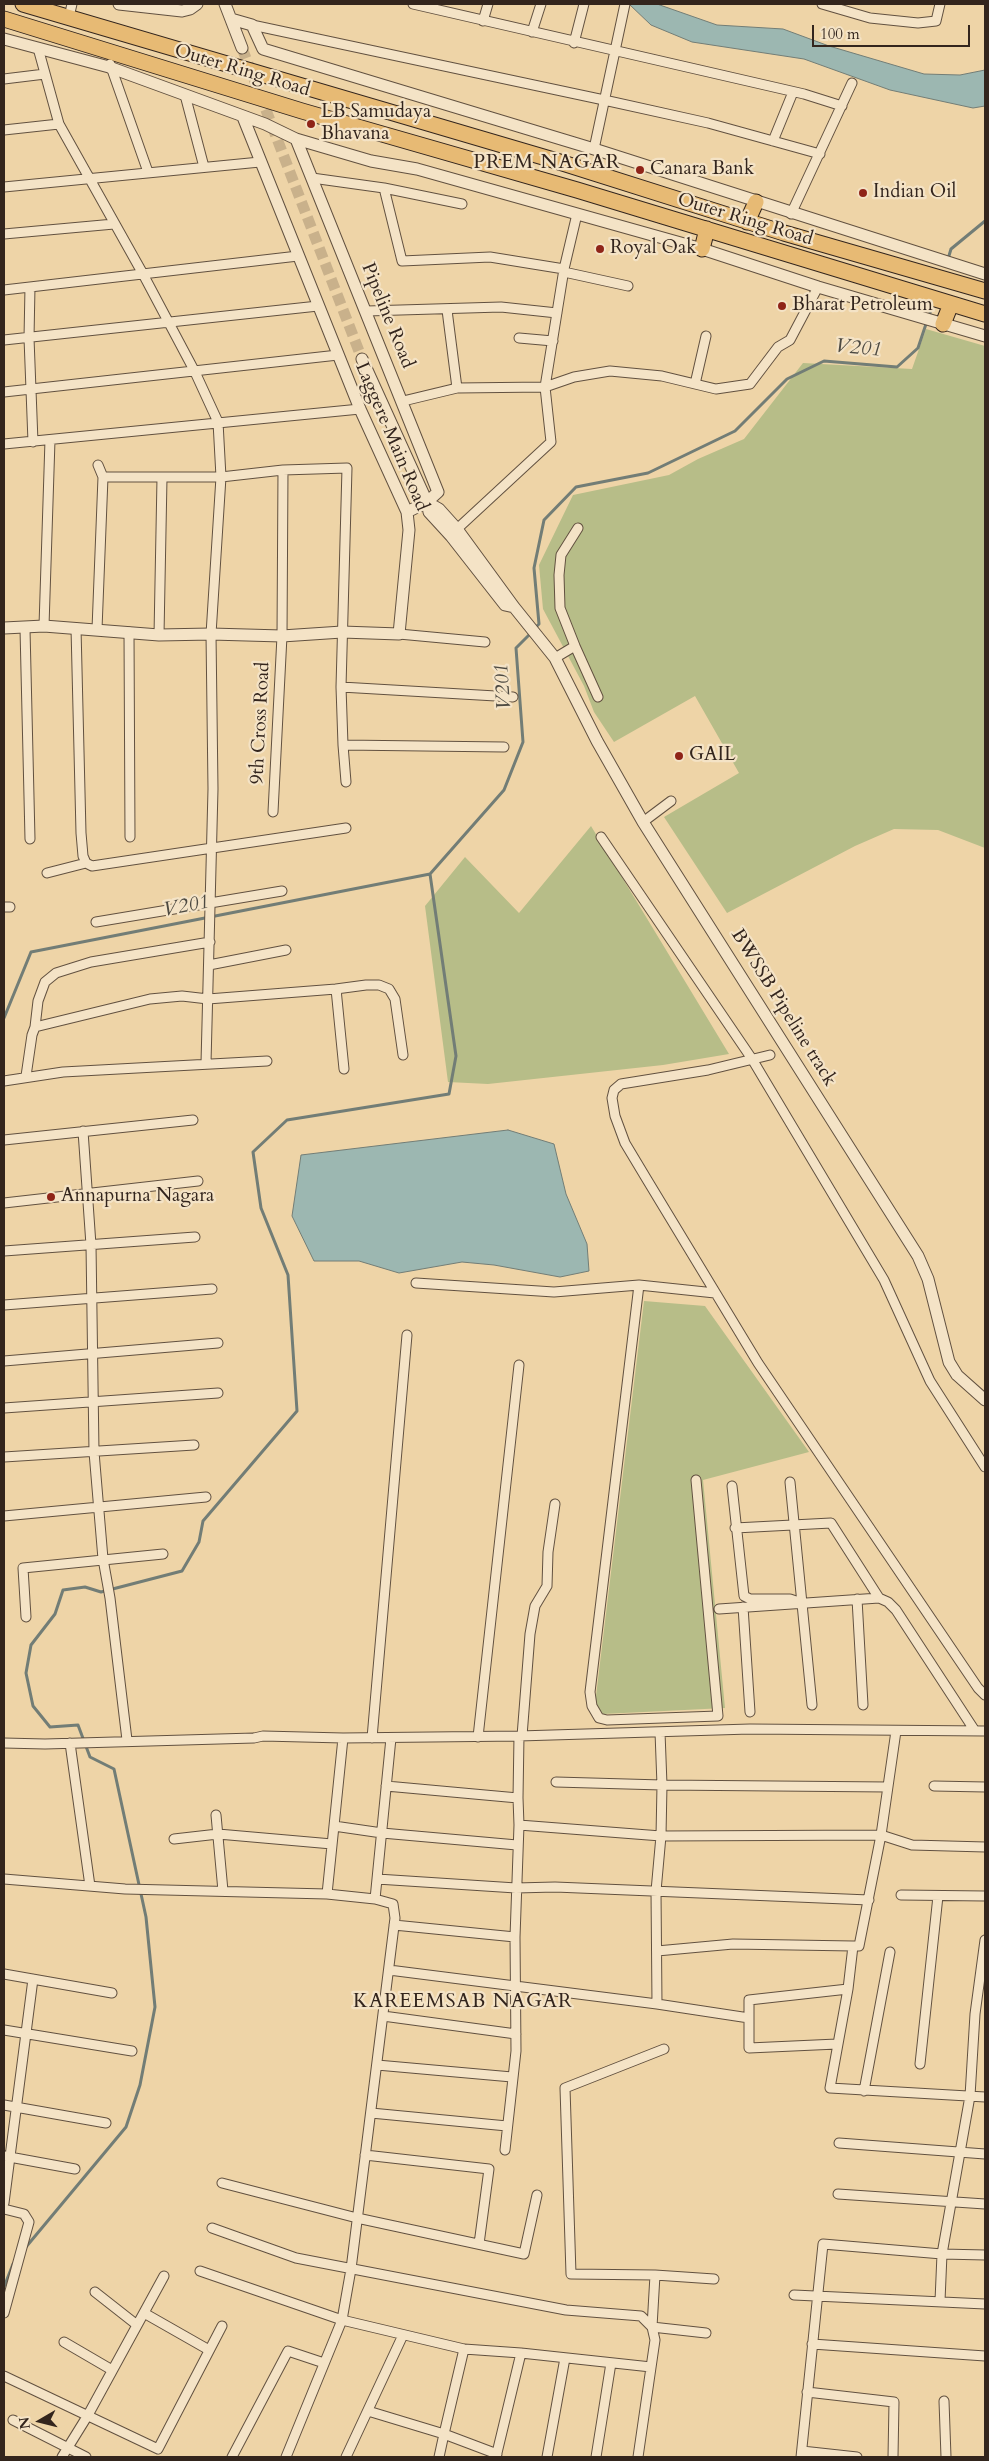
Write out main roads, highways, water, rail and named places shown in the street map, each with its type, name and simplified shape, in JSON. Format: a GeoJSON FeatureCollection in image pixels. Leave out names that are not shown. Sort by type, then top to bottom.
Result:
{"type":"FeatureCollection","features":[{"type":"Feature","properties":{"kind":"highway","name":"Outer Ring Road"},"geometry":{"type":"LineString","coordinates":[[23,4],[71,10],[747,222],[985,291]]}},
{"type":"Feature","properties":{"kind":"highway","name":"Outer Ring Road"},"geometry":{"type":"LineString","coordinates":[[4,19],[111,60],[224,85],[308,112],[707,229],[985,314]]}},
{"type":"Feature","properties":{"kind":"highway"},"geometry":{"type":"LineString","coordinates":[[747,222],[756,202]]}},
{"type":"Feature","properties":{"kind":"highway"},"geometry":{"type":"LineString","coordinates":[[702,249],[707,229]]}},
{"type":"Feature","properties":{"kind":"highway"},"geometry":{"type":"LineString","coordinates":[[939,323],[940,300]]}},
{"type":"Feature","properties":{"kind":"water"},"geometry":{"type":"Polygon","coordinates":[[[629,4],[657,4],[717,25],[783,29],[829,46],[924,74],[960,75],[985,70],[985,106],[973,108],[890,90],[804,59],[692,42],[651,25],[629,4]]]}},
{"type":"Feature","properties":{"kind":"water"},"geometry":{"type":"Polygon","coordinates":[[[508,1130],[554,1144],[566,1194],[587,1244],[589,1271],[560,1277],[494,1265],[462,1262],[399,1273],[359,1261],[314,1261],[292,1216],[301,1155],[508,1130]]]}},
{"type":"Feature","properties":{"kind":"waterway","name":"V201"},"geometry":{"type":"LineString","coordinates":[[948,259],[951,249],[985,221]]}},
{"type":"Feature","properties":{"kind":"waterway","name":"V201"},"geometry":{"type":"LineString","coordinates":[[929,316],[933,303]]}},
{"type":"Feature","properties":{"kind":"waterway","name":"V201"},"geometry":{"type":"LineString","coordinates":[[535,628],[539,624],[534,568],[544,520],[576,487],[648,473],[735,431],[787,379],[824,361],[897,367],[918,348],[927,321]]}},
{"type":"Feature","properties":{"kind":"waterway","name":"V201"},"geometry":{"type":"LineString","coordinates":[[4,1018],[31,952],[430,874],[504,790],[523,742],[516,648],[531,633]]}},
{"type":"Feature","properties":{"kind":"waterway"},"geometry":{"type":"LineString","coordinates":[[26,2247],[126,2127],[140,2085],[155,2007],[146,1917],[114,1769],[90,1757],[78,1725],[50,1727],[33,1706],[26,1673],[31,1645],[55,1614],[63,1590],[85,1587],[101,1592],[182,1571],[199,1542],[203,1521],[297,1411],[288,1275],[261,1208],[253,1152],[287,1120],[449,1094],[456,1056],[430,874]]}},
{"type":"Feature","properties":{"kind":"waterway"},"geometry":{"type":"LineString","coordinates":[[4,2287],[13,2264]]}},
{"type":"Feature","properties":{"kind":"tunnel"},"geometry":{"type":"LineString","coordinates":[[242,48],[362,359]]}},
{"type":"Feature","properties":{"kind":"place","name":"LB Samudaya Bhavana"},"geometry":{"type":"Point","coordinates":[311,124]}},
{"type":"Feature","properties":{"kind":"place","name":"Canara Bank"},"geometry":{"type":"Point","coordinates":[640,170]}},
{"type":"Feature","properties":{"kind":"place","name":"Indian Oil"},"geometry":{"type":"Point","coordinates":[863,193]}},
{"type":"Feature","properties":{"kind":"place","name":"Royal Oak"},"geometry":{"type":"Point","coordinates":[600,249]}},
{"type":"Feature","properties":{"kind":"place","name":"Bharat Petroleum"},"geometry":{"type":"Point","coordinates":[782,306]}},
{"type":"Feature","properties":{"kind":"place","name":"GAIL"},"geometry":{"type":"Point","coordinates":[679,756]}},
{"type":"Feature","properties":{"kind":"place","name":"Annapurna Nagara"},"geometry":{"type":"Point","coordinates":[51,1197]}},
{"type":"Feature","properties":{"kind":"district","name":"PREM NAGAR"},"geometry":{"type":"Point","coordinates":[547,163]}},
{"type":"Feature","properties":{"kind":"district","name":"KAREEMSAB NAGAR"},"geometry":{"type":"Point","coordinates":[463,2002]}}]}
